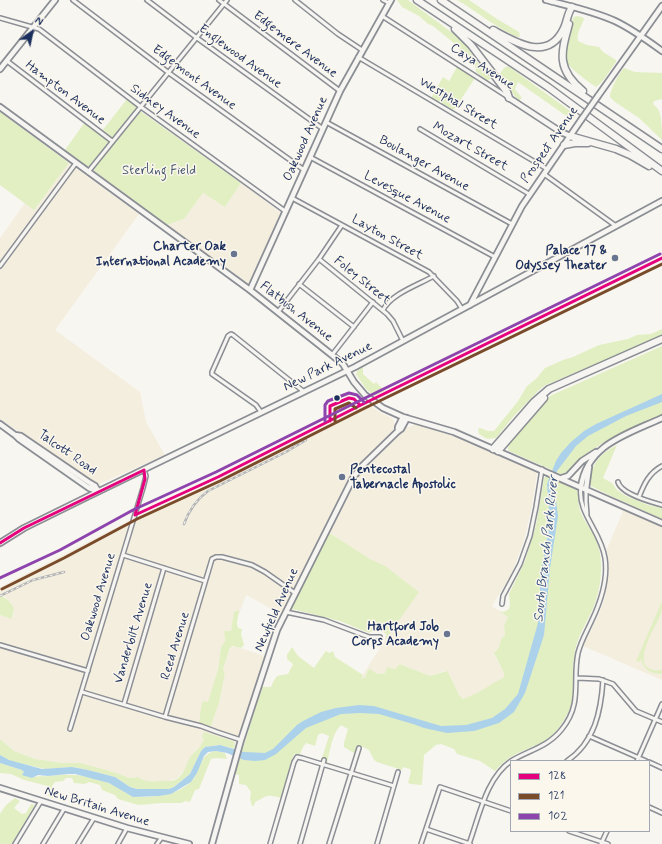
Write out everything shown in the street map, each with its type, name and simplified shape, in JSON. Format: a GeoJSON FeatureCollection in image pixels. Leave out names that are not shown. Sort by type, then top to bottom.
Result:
{"type":"FeatureCollection","features":[{"type":"Feature","properties":{"kind":"highway"},"geometry":{"type":"LineString","coordinates":[[417,0],[548,87],[662,171]]}},
{"type":"Feature","properties":{"kind":"highway"},"geometry":{"type":"LineString","coordinates":[[441,0],[662,149]]}},
{"type":"Feature","properties":{"kind":"highway"},"geometry":{"type":"LineString","coordinates":[[466,16],[521,45],[530,48],[539,48],[550,44],[560,34],[564,28],[572,7]]}},
{"type":"Feature","properties":{"kind":"highway"},"geometry":{"type":"LineString","coordinates":[[572,7],[572,13],[562,51],[563,64],[567,73],[574,82],[603,108]]}},
{"type":"Feature","properties":{"kind":"highway"},"geometry":{"type":"LineString","coordinates":[[437,13],[471,45],[507,92],[509,98]]}},
{"type":"Feature","properties":{"kind":"highway"},"geometry":{"type":"LineString","coordinates":[[570,136],[626,152],[662,175]]}},
{"type":"Feature","properties":{"kind":"highway"},"geometry":{"type":"LineString","coordinates":[[564,146],[575,143],[601,144]]}},
{"type":"Feature","properties":{"kind":"highway"},"geometry":{"type":"LineString","coordinates":[[496,450],[534,402],[548,390],[662,339]]}},
{"type":"Feature","properties":{"kind":"highway"},"geometry":{"type":"LineString","coordinates":[[496,450],[552,391],[662,342]]}},
{"type":"Feature","properties":{"kind":"street"},"geometry":{"type":"LineString","coordinates":[[1,66],[55,0]]}},
{"type":"Feature","properties":{"kind":"street","name":"Edgemont Avenue"},"geometry":{"type":"LineString","coordinates":[[73,0],[169,73],[304,170]]}},
{"type":"Feature","properties":{"kind":"street","name":"Englewood Avenue"},"geometry":{"type":"LineString","coordinates":[[147,0],[323,129]]}},
{"type":"Feature","properties":{"kind":"street","name":"Edgemere Avenue"},"geometry":{"type":"LineString","coordinates":[[219,0],[340,91]]}},
{"type":"Feature","properties":{"kind":"street"},"geometry":{"type":"LineString","coordinates":[[88,172],[227,0]]}},
{"type":"Feature","properties":{"kind":"street"},"geometry":{"type":"LineString","coordinates":[[295,0],[338,34],[362,50]]}},
{"type":"Feature","properties":{"kind":"street"},"geometry":{"type":"LineString","coordinates":[[383,0],[390,2]]}},
{"type":"Feature","properties":{"kind":"street"},"geometry":{"type":"LineString","coordinates":[[546,0],[608,18],[641,35],[662,51]]}},
{"type":"Feature","properties":{"kind":"street","name":"Oakwood Avenue"},"geometry":{"type":"LineString","coordinates":[[250,290],[340,91],[390,2]]}},
{"type":"Feature","properties":{"kind":"street","name":"Prospect Avenue"},"geometry":{"type":"LineString","coordinates":[[470,305],[529,194],[662,6]]}},
{"type":"Feature","properties":{"kind":"street","name":"Caya Avenue"},"geometry":{"type":"LineString","coordinates":[[382,16],[561,132],[570,136]]}},
{"type":"Feature","properties":{"kind":"street","name":"Sidney Avenue"},"geometry":{"type":"LineString","coordinates":[[0,18],[38,29],[141,107],[285,211]]}},
{"type":"Feature","properties":{"kind":"street","name":"Westphal Street"},"geometry":{"type":"LineString","coordinates":[[358,57],[547,169]]}},
{"type":"Feature","properties":{"kind":"street","name":"Hampton Avenue"},"geometry":{"type":"LineString","coordinates":[[7,60],[112,141]]}},
{"type":"Feature","properties":{"kind":"street","name":"Flatbush Avenue"},"geometry":{"type":"LineString","coordinates":[[0,107],[278,312],[332,355],[347,370],[354,382],[365,395],[383,408],[405,418],[454,432],[662,523]]}},
{"type":"Feature","properties":{"kind":"street","name":"Boulanger Avenue"},"geometry":{"type":"LineString","coordinates":[[326,122],[512,224]]}},
{"type":"Feature","properties":{"kind":"street","name":"Mozart Street"},"geometry":{"type":"LineString","coordinates":[[420,129],[529,194]]}},
{"type":"Feature","properties":{"kind":"street","name":"Levesque Avenue"},"geometry":{"type":"LineString","coordinates":[[310,157],[495,257]]}},
{"type":"Feature","properties":{"kind":"street"},"geometry":{"type":"LineString","coordinates":[[0,266],[76,163]]}},
{"type":"Feature","properties":{"kind":"street"},"geometry":{"type":"LineString","coordinates":[[544,174],[616,226]]}},
{"type":"Feature","properties":{"kind":"street","name":"Layton Street"},"geometry":{"type":"LineString","coordinates":[[292,198],[434,276],[457,301],[462,309]]}},
{"type":"Feature","properties":{"kind":"street","name":"New Park Avenue"},"geometry":{"type":"LineString","coordinates":[[0,543],[24,528],[347,370],[662,201]]}},
{"type":"Feature","properties":{"kind":"street"},"geometry":{"type":"LineString","coordinates":[[278,312],[319,259],[342,225]]}},
{"type":"Feature","properties":{"kind":"street","name":"Foley Street"},"geometry":{"type":"LineString","coordinates":[[319,259],[384,310],[393,321],[403,341]]}},
{"type":"Feature","properties":{"kind":"street"},"geometry":{"type":"LineString","coordinates":[[384,310],[387,303],[394,298],[434,276]]}},
{"type":"Feature","properties":{"kind":"street"},"geometry":{"type":"LineString","coordinates":[[299,284],[354,327]]}},
{"type":"Feature","properties":{"kind":"street"},"geometry":{"type":"LineString","coordinates":[[479,287],[482,292],[489,295]]}},
{"type":"Feature","properties":{"kind":"street"},"geometry":{"type":"LineString","coordinates":[[332,355],[373,302]]}},
{"type":"Feature","properties":{"kind":"street"},"geometry":{"type":"LineString","coordinates":[[261,412],[256,405],[212,374],[228,336],[231,334],[303,391]]}},
{"type":"Feature","properties":{"kind":"street","name":"Newfield Avenue"},"geometry":{"type":"LineString","coordinates":[[212,844],[239,746],[272,646],[286,612],[353,478],[360,468],[398,431],[398,427],[405,418]]}},
{"type":"Feature","properties":{"kind":"street"},"geometry":{"type":"LineString","coordinates":[[559,477],[568,476],[582,461],[613,441],[662,418]]}},
{"type":"Feature","properties":{"kind":"street","name":"Talcott Road"},"geometry":{"type":"LineString","coordinates":[[0,424],[15,435],[19,440],[33,446],[95,486],[98,492]]}},
{"type":"Feature","properties":{"kind":"street"},"geometry":{"type":"LineString","coordinates":[[513,760],[552,740],[563,728],[570,717],[575,703],[578,652],[600,601],[604,581],[605,569],[602,546],[587,516],[584,488],[590,464],[599,450]]}},
{"type":"Feature","properties":{"kind":"street"},"geometry":{"type":"LineString","coordinates":[[639,497],[648,477],[662,466]]}},
{"type":"Feature","properties":{"kind":"street","name":"Oakwood Avenue"},"geometry":{"type":"LineString","coordinates":[[70,730],[146,476],[144,470]]}},
{"type":"Feature","properties":{"kind":"street"},"geometry":{"type":"LineString","coordinates":[[502,604],[503,596],[520,564],[530,536],[542,470]]}},
{"type":"Feature","properties":{"kind":"street"},"geometry":{"type":"LineString","coordinates":[[618,482],[622,489],[662,505]]}},
{"type":"Feature","properties":{"kind":"street"},"geometry":{"type":"LineString","coordinates":[[123,556],[206,581]]}},
{"type":"Feature","properties":{"kind":"street","name":"Reed Avenue"},"geometry":{"type":"LineString","coordinates":[[165,717],[212,559],[222,557],[258,568],[295,593]]}},
{"type":"Feature","properties":{"kind":"street","name":"Vanderbilt Avenue"},"geometry":{"type":"LineString","coordinates":[[124,704],[164,568]]}},
{"type":"Feature","properties":{"kind":"street"},"geometry":{"type":"LineString","coordinates":[[286,612],[330,622],[368,636],[380,637]]}},
{"type":"Feature","properties":{"kind":"street"},"geometry":{"type":"LineString","coordinates":[[0,645],[88,671]]}},
{"type":"Feature","properties":{"kind":"street"},"geometry":{"type":"LineString","coordinates":[[577,678],[603,680],[617,687],[636,710],[662,722]]}},
{"type":"Feature","properties":{"kind":"street"},"geometry":{"type":"LineString","coordinates":[[568,760],[589,736],[600,711],[603,680]]}},
{"type":"Feature","properties":{"kind":"street"},"geometry":{"type":"LineString","coordinates":[[82,692],[165,717],[201,726],[241,740]]}},
{"type":"Feature","properties":{"kind":"street"},"geometry":{"type":"LineString","coordinates":[[589,736],[638,759],[662,704]]}},
{"type":"Feature","properties":{"kind":"street"},"geometry":{"type":"LineString","coordinates":[[329,844],[359,748]]}},
{"type":"Feature","properties":{"kind":"street"},"geometry":{"type":"LineString","coordinates":[[270,844],[294,762],[297,757],[323,762],[350,773],[394,786]]}},
{"type":"Feature","properties":{"kind":"street"},"geometry":{"type":"LineString","coordinates":[[300,844],[323,762]]}},
{"type":"Feature","properties":{"kind":"street"},"geometry":{"type":"LineString","coordinates":[[426,829],[469,844],[489,788],[496,775],[510,762]]}},
{"type":"Feature","properties":{"kind":"street"},"geometry":{"type":"LineString","coordinates":[[650,762],[662,768]]}},
{"type":"Feature","properties":{"kind":"street"},"geometry":{"type":"LineString","coordinates":[[377,844],[398,772]]}},
{"type":"Feature","properties":{"kind":"street"},"geometry":{"type":"LineString","coordinates":[[421,844],[440,787],[510,812]]}},
{"type":"Feature","properties":{"kind":"street","name":"New Britain Avenue"},"geometry":{"type":"LineString","coordinates":[[0,788],[127,828],[189,844]]}},
{"type":"Feature","properties":{"kind":"street"},"geometry":{"type":"LineString","coordinates":[[15,844],[41,801]]}},
{"type":"Feature","properties":{"kind":"street"},"geometry":{"type":"LineString","coordinates":[[650,807],[662,813]]}},
{"type":"Feature","properties":{"kind":"street"},"geometry":{"type":"LineString","coordinates":[[43,844],[64,809]]}},
{"type":"Feature","properties":{"kind":"street"},"geometry":{"type":"LineString","coordinates":[[78,844],[94,818]]}},
{"type":"Feature","properties":{"kind":"street"},"geometry":{"type":"LineString","coordinates":[[118,844],[127,828]]}},
{"type":"Feature","properties":{"kind":"street"},"geometry":{"type":"LineString","coordinates":[[572,832],[601,843],[608,844]]}},
{"type":"Feature","properties":{"kind":"street"},"geometry":{"type":"LineString","coordinates":[[601,843],[606,832]]}},
{"type":"Feature","properties":{"kind":"street"},"geometry":{"type":"LineString","coordinates":[[157,844],[162,837]]}},
{"type":"Feature","properties":{"kind":"shaded area"},"geometry":{"type":"Polygon","coordinates":[[[69,163],[139,214],[55,330],[140,392],[146,422],[165,455],[97,485],[0,419],[0,238],[25,203],[34,210],[69,163]]]}},
{"type":"Feature","properties":{"kind":"shaded area","name":"Charter Oak International Academy"},"geometry":{"type":"Polygon","coordinates":[[[241,183],[281,213],[248,284],[167,225],[184,219],[203,193],[225,207],[241,183]]]}},
{"type":"Feature","properties":{"kind":"shaded area"},"geometry":{"type":"Polygon","coordinates":[[[368,404],[379,412],[392,418],[396,426],[352,475],[281,614],[246,595],[239,614],[236,610],[234,612],[232,630],[230,632],[224,631],[225,641],[221,647],[218,669],[211,694],[208,702],[203,701],[202,704],[202,712],[199,722],[202,724],[211,726],[219,703],[225,673],[223,669],[231,647],[237,647],[265,656],[242,731],[235,743],[233,741],[207,733],[201,746],[194,752],[189,759],[186,768],[177,778],[168,782],[152,782],[144,781],[136,777],[129,778],[81,763],[62,763],[35,759],[14,751],[0,739],[0,615],[13,618],[14,610],[4,596],[0,597],[0,587],[127,522],[211,483],[368,404]]]}},
{"type":"Feature","properties":{"kind":"shaded area"},"geometry":{"type":"Polygon","coordinates":[[[423,424],[537,471],[532,505],[524,541],[511,575],[492,606],[508,617],[504,625],[505,635],[501,639],[499,647],[495,651],[495,656],[505,677],[465,699],[460,697],[449,674],[445,671],[430,676],[401,664],[395,669],[390,667],[385,673],[381,674],[368,670],[364,678],[360,679],[417,591],[394,573],[328,533],[358,476],[406,428],[414,425],[423,424]]]}},
{"type":"Feature","properties":{"kind":"shaded area"},"geometry":{"type":"Polygon","coordinates":[[[624,509],[662,526],[662,680],[583,646],[604,600],[609,570],[607,549],[624,509]]]}},
{"type":"Feature","properties":{"kind":"green space"},"geometry":{"type":"Polygon","coordinates":[[[397,0],[408,0],[462,40],[480,66],[489,74],[491,78],[488,81],[476,72],[475,66],[467,55],[433,26],[428,24],[419,16],[402,7],[397,0]]]}},
{"type":"Feature","properties":{"kind":"green space"},"geometry":{"type":"Polygon","coordinates":[[[457,0],[469,0],[519,32],[520,37],[515,36],[499,27],[457,0]]]}},
{"type":"Feature","properties":{"kind":"green space"},"geometry":{"type":"Polygon","coordinates":[[[576,16],[584,19],[578,32],[578,41],[587,45],[599,47],[603,52],[616,60],[602,82],[596,87],[580,75],[567,62],[566,47],[573,18],[576,16]]]}},
{"type":"Feature","properties":{"kind":"green space"},"geometry":{"type":"Polygon","coordinates":[[[508,66],[576,116],[572,120],[518,82],[515,89],[522,98],[519,101],[498,76],[504,68],[508,66]]]}},
{"type":"Feature","properties":{"kind":"green space"},"geometry":{"type":"Polygon","coordinates":[[[457,67],[475,78],[454,110],[431,98],[443,77],[449,81],[457,67]]]}},
{"type":"Feature","properties":{"kind":"green space"},"geometry":{"type":"Polygon","coordinates":[[[624,68],[635,72],[662,73],[662,99],[654,101],[653,104],[658,109],[660,114],[662,140],[639,118],[610,97],[611,90],[624,68]]]}},
{"type":"Feature","properties":{"kind":"green space"},"geometry":{"type":"Polygon","coordinates":[[[127,99],[136,106],[137,110],[114,138],[111,138],[102,131],[127,99]]]}},
{"type":"Feature","properties":{"kind":"green space","name":"Sterling Field"},"geometry":{"type":"Polygon","coordinates":[[[140,111],[241,183],[225,207],[203,193],[184,219],[167,225],[93,170],[140,111]]]}},
{"type":"Feature","properties":{"kind":"green space"},"geometry":{"type":"Polygon","coordinates":[[[0,112],[69,163],[34,210],[0,185],[0,112]]]}},
{"type":"Feature","properties":{"kind":"green space"},"geometry":{"type":"Polygon","coordinates":[[[85,122],[108,140],[108,143],[88,167],[65,150],[85,122]]]}},
{"type":"Feature","properties":{"kind":"green space"},"geometry":{"type":"Polygon","coordinates":[[[662,329],[662,336],[546,385],[540,389],[513,417],[496,438],[487,439],[479,434],[478,429],[480,428],[488,431],[494,431],[518,401],[527,386],[536,379],[545,368],[599,345],[628,339],[637,335],[651,334],[662,329]]]}},
{"type":"Feature","properties":{"kind":"green space"},"geometry":{"type":"Polygon","coordinates":[[[662,346],[662,415],[604,442],[591,451],[567,474],[563,475],[509,451],[509,442],[527,420],[552,395],[662,346]]]}},
{"type":"Feature","properties":{"kind":"green space"},"geometry":{"type":"Polygon","coordinates":[[[363,367],[363,374],[374,384],[376,382],[385,391],[374,396],[366,389],[356,374],[358,370],[363,367]]]}},
{"type":"Feature","properties":{"kind":"green space"},"geometry":{"type":"Polygon","coordinates":[[[617,445],[603,478],[612,483],[617,490],[626,496],[648,505],[662,508],[662,519],[591,486],[591,473],[597,461],[611,448],[617,445]]]}},
{"type":"Feature","properties":{"kind":"green space"},"geometry":{"type":"Polygon","coordinates":[[[547,476],[577,490],[580,511],[594,535],[600,552],[601,561],[597,598],[592,612],[578,639],[575,651],[573,666],[574,691],[571,706],[554,734],[544,741],[510,757],[495,771],[480,761],[457,754],[454,749],[441,744],[436,745],[424,755],[422,785],[408,783],[411,771],[410,769],[403,767],[402,770],[377,762],[374,760],[369,750],[361,746],[360,748],[357,747],[354,753],[344,747],[348,729],[341,725],[333,737],[327,763],[321,761],[329,736],[322,733],[318,735],[315,746],[306,743],[300,754],[294,754],[281,798],[266,796],[256,801],[254,806],[252,806],[250,798],[251,792],[246,785],[239,784],[239,775],[235,774],[262,687],[271,687],[277,676],[288,674],[293,664],[287,659],[287,655],[292,647],[298,656],[314,668],[326,651],[329,653],[333,651],[335,657],[363,675],[361,679],[365,677],[370,669],[377,673],[383,674],[388,667],[395,669],[400,664],[430,676],[447,671],[459,695],[463,699],[477,693],[504,677],[504,673],[494,653],[499,647],[501,639],[505,635],[504,625],[508,617],[499,611],[504,612],[509,609],[509,594],[525,561],[536,525],[544,478],[547,476]]]}},
{"type":"Feature","properties":{"kind":"green space"},"geometry":{"type":"Polygon","coordinates":[[[328,533],[370,559],[385,566],[419,592],[385,640],[386,634],[381,630],[376,629],[369,633],[340,621],[292,609],[291,606],[328,533]]]}},
{"type":"Feature","properties":{"kind":"green space"},"geometry":{"type":"Polygon","coordinates":[[[2,596],[8,600],[14,608],[12,619],[0,615],[0,597],[2,596]]]}},
{"type":"Feature","properties":{"kind":"green space"},"geometry":{"type":"Polygon","coordinates":[[[662,601],[661,614],[645,649],[644,658],[645,665],[651,669],[662,670],[662,674],[648,671],[641,659],[639,662],[636,661],[662,601]]]}},
{"type":"Feature","properties":{"kind":"green space"},"geometry":{"type":"Polygon","coordinates":[[[238,610],[237,626],[238,628],[242,629],[241,634],[244,645],[241,648],[232,646],[230,648],[223,669],[225,674],[219,703],[211,726],[209,727],[199,722],[201,706],[203,701],[208,702],[218,669],[221,647],[225,641],[224,631],[231,631],[234,612],[238,610]]]}},
{"type":"Feature","properties":{"kind":"green space"},"geometry":{"type":"Polygon","coordinates":[[[204,732],[233,741],[235,743],[234,749],[220,745],[205,747],[201,751],[190,774],[174,787],[169,789],[142,790],[130,787],[115,777],[88,770],[72,767],[45,769],[7,760],[0,755],[0,739],[14,751],[35,759],[62,763],[81,763],[129,778],[138,777],[143,780],[153,782],[171,781],[176,780],[182,774],[190,757],[201,745],[204,739],[202,736],[204,732]]]}},
{"type":"Feature","properties":{"kind":"green space"},"geometry":{"type":"Polygon","coordinates":[[[216,751],[225,753],[227,759],[211,759],[199,789],[195,790],[190,802],[186,801],[181,803],[138,805],[118,799],[115,795],[102,790],[100,785],[89,782],[85,784],[74,783],[72,778],[66,778],[63,781],[55,782],[52,786],[52,798],[48,796],[48,786],[24,780],[11,774],[0,773],[0,763],[22,770],[32,778],[38,776],[80,775],[109,783],[134,796],[151,797],[170,794],[186,786],[194,778],[206,755],[210,752],[216,751]]]}},
{"type":"Feature","properties":{"kind":"green space"},"geometry":{"type":"Polygon","coordinates":[[[15,798],[20,801],[14,808],[22,814],[26,813],[31,804],[35,805],[12,844],[0,844],[0,814],[6,805],[15,798]]]}},
{"type":"Feature","properties":{"kind":"water","name":"South Branch Park River"},"geometry":{"type":"Polygon","coordinates":[[[662,394],[662,402],[626,416],[588,436],[576,446],[557,471],[554,486],[558,516],[550,568],[544,635],[525,693],[514,712],[499,723],[474,731],[447,733],[424,728],[379,714],[341,714],[306,728],[276,754],[265,760],[244,760],[227,753],[216,751],[208,752],[204,756],[197,773],[191,782],[171,794],[159,796],[133,797],[109,783],[75,774],[48,776],[38,775],[32,778],[22,775],[24,772],[22,770],[0,763],[0,755],[9,760],[42,769],[72,767],[88,770],[115,777],[130,787],[137,789],[169,789],[174,787],[190,774],[201,751],[205,747],[220,745],[244,752],[265,753],[273,749],[303,721],[321,712],[336,708],[359,705],[374,706],[441,726],[466,725],[492,718],[505,709],[518,694],[538,623],[540,606],[540,576],[550,523],[547,484],[556,461],[571,442],[584,431],[662,394]]]}},
{"type":"Feature","properties":{"kind":"railway"},"geometry":{"type":"LineString","coordinates":[[184,524],[193,506],[208,491],[286,452],[306,440]]}},
{"type":"Feature","properties":{"kind":"railway"},"geometry":{"type":"LineString","coordinates":[[0,596],[33,580],[64,572]]}},
{"type":"Feature","properties":{"kind":"transit line","name":"102"},"geometry":{"type":"LineString","coordinates":[[0,578],[60,550],[133,510],[216,472],[660,254]]}},
{"type":"Feature","properties":{"kind":"transit line","name":"128"},"geometry":{"type":"LineString","coordinates":[[135,515],[218,477],[363,404],[662,258]]}},
{"type":"Feature","properties":{"kind":"transit line","name":"121"},"geometry":{"type":"LineString","coordinates":[[2,589],[137,519],[220,481],[365,408],[662,264]]}},
{"type":"Feature","properties":{"kind":"transit line","name":"102"},"geometry":{"type":"LineString","coordinates":[[325,421],[325,405],[328,401],[349,393],[357,395],[364,402]]}},
{"type":"Feature","properties":{"kind":"transit line","name":"128"},"geometry":{"type":"LineString","coordinates":[[330,421],[330,406],[349,398],[354,399],[360,405]]}},
{"type":"Feature","properties":{"kind":"transit line","name":"121"},"geometry":{"type":"LineString","coordinates":[[335,421],[335,409],[349,403],[356,408]]}},
{"type":"Feature","properties":{"kind":"transit line","name":"128"},"geometry":{"type":"LineString","coordinates":[[0,543],[24,528],[144,470],[145,479],[135,515]]}},
{"type":"Feature","properties":{"kind":"place","name":"Charter Oak International Academy"},"geometry":{"type":"Point","coordinates":[234,254]}},
{"type":"Feature","properties":{"kind":"place","name":"Palace 17 & Odyssey Theater"},"geometry":{"type":"Point","coordinates":[615,258]}},
{"type":"Feature","properties":{"kind":"place","name":"Pentecostal Tabernacle Apostolic"},"geometry":{"type":"Point","coordinates":[342,477]}},
{"type":"Feature","properties":{"kind":"place","name":"Hartford Job Corps Academy"},"geometry":{"type":"Point","coordinates":[447,634]}}]}
